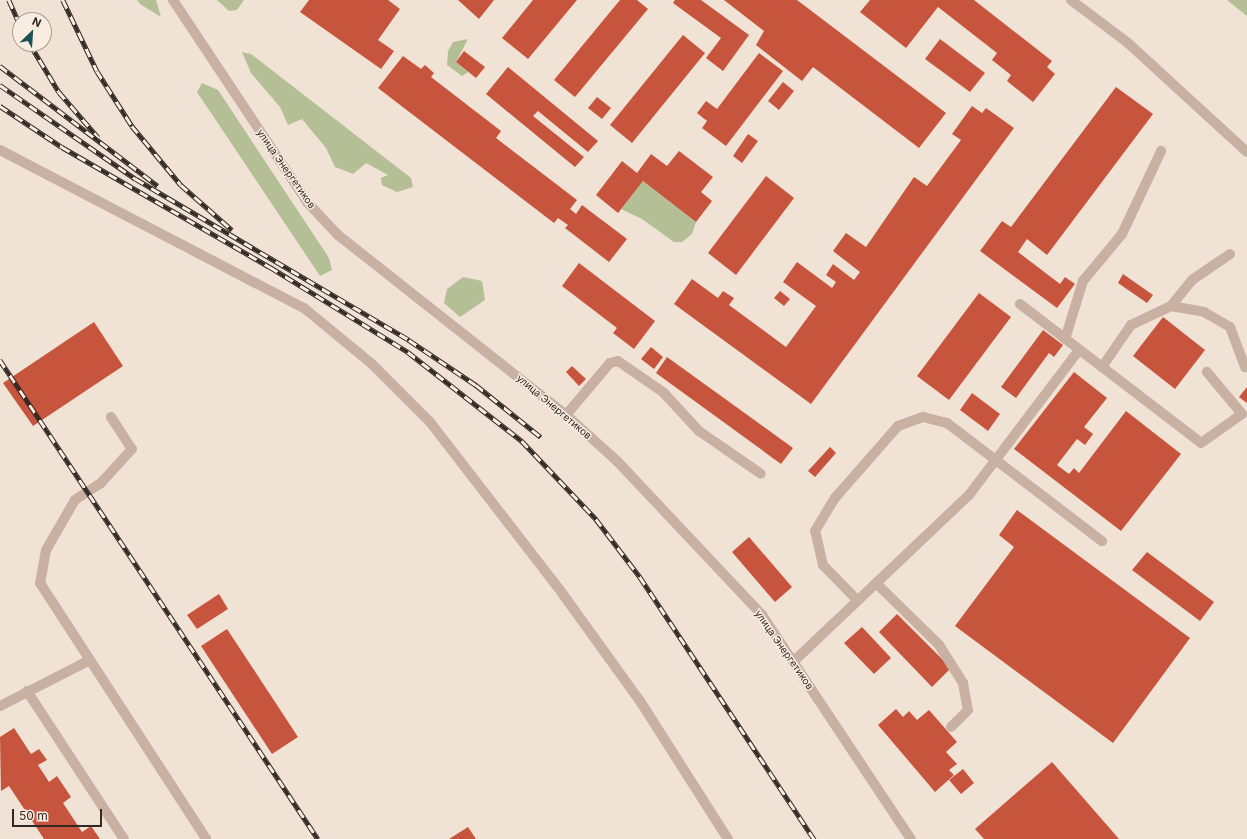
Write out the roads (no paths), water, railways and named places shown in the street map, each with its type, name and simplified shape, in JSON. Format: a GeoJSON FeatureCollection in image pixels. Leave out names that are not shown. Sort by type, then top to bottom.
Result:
{"type":"FeatureCollection","features":[{"type":"Feature","properties":{"kind":"street","name":"улица Энергетиков"},"geometry":{"type":"LineString","coordinates":[[173,0],[307,202],[338,235],[566,415],[617,462],[762,615],[911,839]]}},
{"type":"Feature","properties":{"kind":"street"},"geometry":{"type":"LineString","coordinates":[[1071,0],[1128,43],[1247,152]]}},
{"type":"Feature","properties":{"kind":"street"},"geometry":{"type":"LineString","coordinates":[[0,150],[304,308],[372,364],[430,422],[562,593],[640,701],[728,839]]}},
{"type":"Feature","properties":{"kind":"street"},"geometry":{"type":"LineString","coordinates":[[1064,338],[1083,281],[1122,234],[1161,151]]}},
{"type":"Feature","properties":{"kind":"street"},"geometry":{"type":"LineString","coordinates":[[1102,367],[1131,325],[1171,306],[1192,280],[1230,254]]}},
{"type":"Feature","properties":{"kind":"street"},"geometry":{"type":"LineString","coordinates":[[1020,304],[1201,443],[1242,414],[1207,372]]}},
{"type":"Feature","properties":{"kind":"street"},"geometry":{"type":"LineString","coordinates":[[1171,306],[1204,312],[1230,327],[1245,367]]}},
{"type":"Feature","properties":{"kind":"street"},"geometry":{"type":"LineString","coordinates":[[793,662],[969,495],[1079,350]]}},
{"type":"Feature","properties":{"kind":"street"},"geometry":{"type":"LineString","coordinates":[[566,415],[610,363],[618,361],[664,393],[699,431],[761,474]]}},
{"type":"Feature","properties":{"kind":"street"},"geometry":{"type":"LineString","coordinates":[[111,417],[132,449],[101,483],[75,500],[46,550],[40,583],[206,839]]}},
{"type":"Feature","properties":{"kind":"street"},"geometry":{"type":"LineString","coordinates":[[857,600],[823,565],[815,531],[835,498],[898,426],[923,417],[947,424],[997,459],[1102,541]]}},
{"type":"Feature","properties":{"kind":"street"},"geometry":{"type":"LineString","coordinates":[[876,583],[939,645],[963,682],[968,710],[951,727]]}},
{"type":"Feature","properties":{"kind":"street"},"geometry":{"type":"LineString","coordinates":[[0,706],[26,691],[90,660]]}},
{"type":"Feature","properties":{"kind":"street"},"geometry":{"type":"LineString","coordinates":[[26,691],[124,839]]}},
{"type":"Feature","properties":{"kind":"railway"},"geometry":{"type":"LineString","coordinates":[[9,0],[14,12]]}},
{"type":"Feature","properties":{"kind":"railway"},"geometry":{"type":"LineString","coordinates":[[63,0],[97,71],[132,126],[181,185],[232,230]]}},
{"type":"Feature","properties":{"kind":"railway"},"geometry":{"type":"LineString","coordinates":[[35,52],[59,92],[98,137]]}},
{"type":"Feature","properties":{"kind":"railway"},"geometry":{"type":"LineString","coordinates":[[0,66],[158,186]]}},
{"type":"Feature","properties":{"kind":"railway"},"geometry":{"type":"LineString","coordinates":[[0,85],[136,179],[409,340],[476,385],[541,437]]}},
{"type":"Feature","properties":{"kind":"railway"},"geometry":{"type":"LineString","coordinates":[[0,106],[62,147],[270,267],[408,352],[522,441],[596,519],[640,577],[814,839]]}},
{"type":"Feature","properties":{"kind":"railway"},"geometry":{"type":"LineString","coordinates":[[0,360],[318,839]]}}]}
